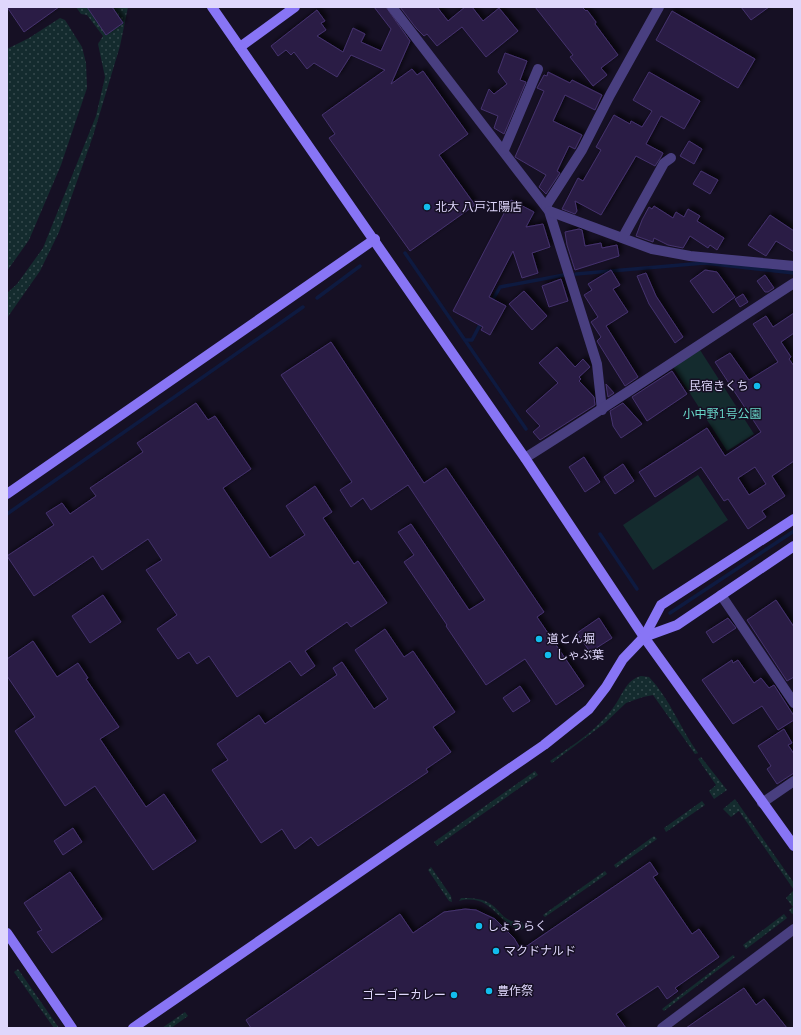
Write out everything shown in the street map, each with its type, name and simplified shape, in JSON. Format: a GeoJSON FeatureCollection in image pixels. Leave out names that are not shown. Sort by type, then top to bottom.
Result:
{"type":"FeatureCollection","features":[{"type":"Feature","properties":{"kind":"street"},"geometry":{"type":"LineString","coordinates":[[212,7],[375,239],[525,458],[644,637],[794,846]]}},
{"type":"Feature","properties":{"kind":"street"},"geometry":{"type":"LineString","coordinates":[[240,47],[295,7]]}},
{"type":"Feature","properties":{"kind":"street"},"geometry":{"type":"LineString","coordinates":[[392,7],[504,150],[547,209],[597,364],[602,410]]}},
{"type":"Feature","properties":{"kind":"street"},"geometry":{"type":"LineString","coordinates":[[547,209],[582,150],[610,95],[659,7]]}},
{"type":"Feature","properties":{"kind":"street"},"geometry":{"type":"LineString","coordinates":[[504,150],[538,69]]}},
{"type":"Feature","properties":{"kind":"street"},"geometry":{"type":"LineString","coordinates":[[623,237],[664,163],[671,158]]}},
{"type":"Feature","properties":{"kind":"street"},"geometry":{"type":"LineString","coordinates":[[547,209],[652,249],[690,256],[794,266]]}},
{"type":"Feature","properties":{"kind":"street"},"geometry":{"type":"LineString","coordinates":[[7,494],[375,239]]}},
{"type":"Feature","properties":{"kind":"street"},"geometry":{"type":"LineString","coordinates":[[525,458],[602,410],[660,370],[794,283]]}},
{"type":"Feature","properties":{"kind":"street"},"geometry":{"type":"LineString","coordinates":[[133,1028],[544,745],[589,709],[606,687],[623,659],[644,637],[661,605],[794,518]]}},
{"type":"Feature","properties":{"kind":"street"},"geometry":{"type":"LineString","coordinates":[[644,637],[677,626],[794,546]]}},
{"type":"Feature","properties":{"kind":"street"},"geometry":{"type":"LineString","coordinates":[[721,595],[794,702]]}},
{"type":"Feature","properties":{"kind":"street"},"geometry":{"type":"LineString","coordinates":[[762,803],[794,782]]}},
{"type":"Feature","properties":{"kind":"street"},"geometry":{"type":"LineString","coordinates":[[662,1028],[794,929]]}},
{"type":"Feature","properties":{"kind":"street"},"geometry":{"type":"LineString","coordinates":[[7,934],[72,1028]]}},
{"type":"Feature","properties":{"kind":"green space"},"geometry":{"type":"Polygon","coordinates":[[[76,7],[128,7],[120,46],[93,136],[59,232],[40,271],[7,318],[7,293],[17,284],[43,248],[96,116],[105,77],[98,44],[103,36],[87,15],[81,14],[76,7]]]}},
{"type":"Feature","properties":{"kind":"green space"},"geometry":{"type":"Polygon","coordinates":[[[60,18],[65,20],[82,47],[86,63],[87,88],[61,165],[29,240],[7,271],[7,49],[29,38],[60,18]]]}},
{"type":"Feature","properties":{"kind":"green space","name":"小中野1号公園"},"geometry":{"type":"Polygon","coordinates":[[[700,350],[754,434],[727,451],[673,367],[700,350]]]}},
{"type":"Feature","properties":{"kind":"green space"},"geometry":{"type":"Polygon","coordinates":[[[698,475],[728,520],[653,570],[623,525],[698,475]]]}},
{"type":"Feature","properties":{"kind":"green space"},"geometry":{"type":"Polygon","coordinates":[[[641,676],[649,677],[663,695],[698,753],[695,754],[653,695],[626,703],[605,723],[552,763],[550,761],[577,742],[603,720],[611,711],[629,683],[641,676]]]}},
{"type":"Feature","properties":{"kind":"green space"},"geometry":{"type":"Polygon","coordinates":[[[701,757],[727,790],[714,799],[709,791],[716,785],[698,759],[701,757]]]}},
{"type":"Feature","properties":{"kind":"green space"},"geometry":{"type":"Polygon","coordinates":[[[535,771],[538,775],[437,846],[434,842],[535,771]]]}},
{"type":"Feature","properties":{"kind":"green space"},"geometry":{"type":"Polygon","coordinates":[[[735,799],[794,883],[794,890],[739,811],[731,817],[723,809],[735,799]]]}},
{"type":"Feature","properties":{"kind":"green space"},"geometry":{"type":"Polygon","coordinates":[[[702,801],[705,805],[666,832],[664,828],[702,801]]]}},
{"type":"Feature","properties":{"kind":"green space"},"geometry":{"type":"Polygon","coordinates":[[[654,836],[657,839],[616,868],[614,865],[654,836]]]}},
{"type":"Feature","properties":{"kind":"green space"},"geometry":{"type":"Polygon","coordinates":[[[431,867],[451,896],[452,902],[449,901],[428,870],[431,867]]]}},
{"type":"Feature","properties":{"kind":"green space"},"geometry":{"type":"Polygon","coordinates":[[[605,871],[607,874],[545,917],[543,915],[605,871]]]}},
{"type":"Feature","properties":{"kind":"green space"},"geometry":{"type":"Polygon","coordinates":[[[794,890],[794,913],[792,914],[789,910],[793,907],[786,898],[794,890]]]}},
{"type":"Feature","properties":{"kind":"green space"},"geometry":{"type":"Polygon","coordinates":[[[461,898],[486,901],[493,905],[507,919],[511,921],[520,920],[525,928],[520,930],[512,926],[479,901],[459,901],[461,898]]]}},
{"type":"Feature","properties":{"kind":"green space"},"geometry":{"type":"Polygon","coordinates":[[[784,914],[787,918],[746,949],[743,945],[784,914]]]}},
{"type":"Feature","properties":{"kind":"green space"},"geometry":{"type":"Polygon","coordinates":[[[733,955],[735,957],[664,1011],[662,1009],[733,955]]]}},
{"type":"Feature","properties":{"kind":"green space"},"geometry":{"type":"Polygon","coordinates":[[[18,969],[59,1028],[54,1028],[14,972],[18,969]]]}},
{"type":"Feature","properties":{"kind":"green space"},"geometry":{"type":"Polygon","coordinates":[[[185,1012],[188,1016],[171,1028],[162,1028],[185,1012]]]}},
{"type":"Feature","properties":{"kind":"building"},"geometry":{"type":"Polygon","coordinates":[[[7,7],[59,7],[24,32],[7,7]]]}},
{"type":"Feature","properties":{"kind":"building"},"geometry":{"type":"Polygon","coordinates":[[[87,7],[112,7],[123,23],[106,35],[87,7]]]}},
{"type":"Feature","properties":{"kind":"building"},"geometry":{"type":"Polygon","coordinates":[[[374,7],[386,7],[410,41],[391,84],[412,69],[417,75],[423,71],[468,134],[439,155],[475,205],[410,251],[329,138],[335,134],[322,115],[385,70],[351,55],[337,77],[314,63],[307,69],[294,52],[291,55],[286,50],[278,56],[271,46],[317,10],[325,21],[321,23],[326,30],[317,36],[343,52],[353,28],[365,34],[361,42],[381,51],[391,29],[374,7]]]}},
{"type":"Feature","properties":{"kind":"building"},"geometry":{"type":"Polygon","coordinates":[[[400,7],[437,7],[448,21],[465,7],[472,7],[483,21],[499,8],[518,31],[486,57],[462,27],[437,46],[427,34],[424,36],[416,28],[400,7]]]}},
{"type":"Feature","properties":{"kind":"building"},"geometry":{"type":"Polygon","coordinates":[[[535,7],[582,7],[586,11],[587,10],[596,22],[595,24],[618,55],[601,68],[607,75],[593,86],[570,57],[573,55],[535,7]]]}},
{"type":"Feature","properties":{"kind":"building"},"geometry":{"type":"Polygon","coordinates":[[[741,7],[769,7],[751,20],[741,7]]]}},
{"type":"Feature","properties":{"kind":"building"},"geometry":{"type":"Polygon","coordinates":[[[672,11],[755,59],[738,88],[656,40],[672,11]]]}},
{"type":"Feature","properties":{"kind":"building"},"geometry":{"type":"Polygon","coordinates":[[[505,53],[527,61],[520,80],[526,82],[504,134],[494,128],[498,116],[481,109],[489,89],[494,94],[507,84],[498,72],[505,53]]]}},
{"type":"Feature","properties":{"kind":"building"},"geometry":{"type":"Polygon","coordinates":[[[548,72],[570,83],[572,80],[602,95],[595,110],[565,95],[553,121],[582,135],[575,149],[569,146],[557,171],[560,173],[546,194],[539,187],[546,175],[515,157],[544,91],[537,88],[544,75],[547,76],[548,72]]]}},
{"type":"Feature","properties":{"kind":"building"},"geometry":{"type":"Polygon","coordinates":[[[649,72],[700,101],[684,129],[661,116],[646,144],[663,153],[661,157],[655,166],[636,156],[601,215],[575,201],[577,211],[575,214],[562,209],[578,178],[583,181],[601,150],[596,147],[614,115],[630,124],[631,121],[642,127],[652,111],[633,100],[649,72]]]}},
{"type":"Feature","properties":{"kind":"building"},"geometry":{"type":"Polygon","coordinates":[[[689,141],[702,149],[694,164],[680,156],[689,141]]]}},
{"type":"Feature","properties":{"kind":"building"},"geometry":{"type":"Polygon","coordinates":[[[701,171],[718,180],[710,194],[693,184],[701,171]]]}},
{"type":"Feature","properties":{"kind":"building"},"geometry":{"type":"Polygon","coordinates":[[[511,200],[534,212],[526,227],[543,224],[550,247],[532,253],[538,273],[522,278],[513,251],[489,297],[506,306],[490,335],[481,330],[483,327],[453,311],[511,200]]]}},
{"type":"Feature","properties":{"kind":"building"},"geometry":{"type":"Polygon","coordinates":[[[654,206],[673,218],[676,212],[684,217],[688,209],[700,216],[697,221],[724,238],[717,250],[710,245],[708,248],[690,236],[683,248],[668,245],[654,238],[653,242],[636,236],[649,207],[652,209],[654,206]]]}},
{"type":"Feature","properties":{"kind":"building"},"geometry":{"type":"Polygon","coordinates":[[[770,215],[794,231],[794,252],[776,241],[766,256],[748,245],[770,215]]]}},
{"type":"Feature","properties":{"kind":"building"},"geometry":{"type":"Polygon","coordinates":[[[579,229],[582,230],[585,246],[601,243],[602,248],[617,245],[619,256],[575,270],[567,245],[565,232],[579,229]]]}},
{"type":"Feature","properties":{"kind":"building"},"geometry":{"type":"Polygon","coordinates":[[[611,270],[620,285],[613,289],[628,312],[606,326],[638,377],[625,386],[597,341],[601,337],[591,322],[598,317],[584,295],[592,290],[588,284],[611,270]]]}},
{"type":"Feature","properties":{"kind":"building"},"geometry":{"type":"Polygon","coordinates":[[[705,270],[717,272],[735,297],[713,313],[690,281],[705,270]]]}},
{"type":"Feature","properties":{"kind":"building"},"geometry":{"type":"Polygon","coordinates":[[[646,273],[656,296],[683,337],[675,343],[649,304],[637,276],[646,273]]]}},
{"type":"Feature","properties":{"kind":"building"},"geometry":{"type":"Polygon","coordinates":[[[765,275],[774,288],[768,292],[765,292],[757,281],[765,275]]]}},
{"type":"Feature","properties":{"kind":"building"},"geometry":{"type":"Polygon","coordinates":[[[561,279],[568,301],[549,307],[542,286],[561,279]]]}},
{"type":"Feature","properties":{"kind":"building"},"geometry":{"type":"Polygon","coordinates":[[[524,291],[547,316],[532,330],[509,304],[524,291]]]}},
{"type":"Feature","properties":{"kind":"building"},"geometry":{"type":"Polygon","coordinates":[[[743,294],[748,302],[740,307],[735,299],[743,294]]]}},
{"type":"Feature","properties":{"kind":"building"},"geometry":{"type":"Polygon","coordinates":[[[794,313],[794,333],[781,342],[791,357],[789,359],[794,366],[794,461],[772,476],[785,496],[762,511],[766,517],[748,529],[728,499],[724,501],[701,467],[655,497],[639,472],[707,428],[725,456],[761,432],[715,362],[730,353],[749,380],[778,362],[753,324],[766,316],[773,327],[794,313]],[[755,467],[738,478],[749,495],[766,484],[755,467]]]}},
{"type":"Feature","properties":{"kind":"building"},"geometry":{"type":"Polygon","coordinates":[[[331,342],[424,483],[446,468],[544,612],[537,617],[584,686],[556,705],[525,659],[486,685],[446,626],[447,625],[404,562],[414,555],[398,532],[411,524],[469,610],[485,600],[408,485],[371,510],[363,498],[351,507],[340,490],[352,482],[281,375],[331,342]]]}},
{"type":"Feature","properties":{"kind":"building"},"geometry":{"type":"Polygon","coordinates":[[[557,347],[575,367],[583,359],[590,367],[579,377],[581,379],[579,381],[594,397],[595,405],[540,440],[533,432],[540,426],[526,411],[558,383],[539,363],[557,347]]]}},
{"type":"Feature","properties":{"kind":"building"},"geometry":{"type":"Polygon","coordinates":[[[672,371],[687,394],[647,421],[632,397],[672,371]]]}},
{"type":"Feature","properties":{"kind":"building"},"geometry":{"type":"Polygon","coordinates":[[[606,384],[614,393],[608,397],[607,391],[606,384]]]}},
{"type":"Feature","properties":{"kind":"building"},"geometry":{"type":"Polygon","coordinates":[[[196,403],[208,420],[215,416],[251,469],[223,488],[270,558],[305,535],[286,506],[315,486],[332,512],[323,518],[354,564],[358,561],[387,603],[351,627],[347,622],[305,651],[315,666],[301,676],[290,661],[237,697],[209,656],[197,664],[189,652],[178,659],[157,629],[177,615],[146,570],[162,560],[148,539],[102,570],[93,556],[34,596],[7,556],[54,525],[46,513],[62,503],[70,514],[96,496],[90,488],[143,452],[137,443],[196,403]]]}},
{"type":"Feature","properties":{"kind":"building"},"geometry":{"type":"Polygon","coordinates":[[[623,403],[642,424],[621,438],[613,426],[610,411],[623,403]]]}},
{"type":"Feature","properties":{"kind":"building"},"geometry":{"type":"Polygon","coordinates":[[[584,457],[600,482],[585,492],[569,467],[584,457]]]}},
{"type":"Feature","properties":{"kind":"building"},"geometry":{"type":"Polygon","coordinates":[[[623,464],[634,481],[615,494],[604,477],[623,464]]]}},
{"type":"Feature","properties":{"kind":"building"},"geometry":{"type":"Polygon","coordinates":[[[103,595],[121,622],[90,643],[72,616],[103,595]]]}},
{"type":"Feature","properties":{"kind":"building"},"geometry":{"type":"Polygon","coordinates":[[[776,600],[794,627],[794,677],[787,681],[747,620],[776,600]]]}},
{"type":"Feature","properties":{"kind":"building"},"geometry":{"type":"Polygon","coordinates":[[[599,618],[612,638],[590,652],[577,633],[599,618]]]}},
{"type":"Feature","properties":{"kind":"building"},"geometry":{"type":"Polygon","coordinates":[[[728,618],[736,628],[713,643],[706,632],[728,618]]]}},
{"type":"Feature","properties":{"kind":"building"},"geometry":{"type":"Polygon","coordinates":[[[385,629],[404,657],[413,651],[455,712],[433,727],[451,752],[426,769],[428,772],[318,846],[311,837],[295,849],[282,829],[261,843],[212,770],[228,760],[217,744],[259,715],[265,724],[337,675],[333,668],[342,662],[374,709],[388,699],[355,650],[385,629]]]}},
{"type":"Feature","properties":{"kind":"building"},"geometry":{"type":"Polygon","coordinates":[[[33,641],[57,677],[78,663],[88,678],[86,679],[119,727],[100,739],[146,807],[164,794],[196,841],[153,870],[95,786],[65,806],[15,731],[35,717],[7,676],[7,659],[33,641]]]}},
{"type":"Feature","properties":{"kind":"building"},"geometry":{"type":"Polygon","coordinates":[[[732,660],[733,663],[738,660],[754,683],[761,678],[769,688],[774,685],[794,716],[794,720],[778,730],[762,706],[733,724],[702,680],[732,660]]]}},
{"type":"Feature","properties":{"kind":"building"},"geometry":{"type":"Polygon","coordinates":[[[520,686],[530,701],[513,712],[503,698],[520,686]]]}},
{"type":"Feature","properties":{"kind":"building"},"geometry":{"type":"Polygon","coordinates":[[[784,729],[792,743],[788,745],[794,754],[794,773],[777,784],[767,769],[771,766],[758,746],[784,729]]]}},
{"type":"Feature","properties":{"kind":"building"},"geometry":{"type":"Polygon","coordinates":[[[73,828],[82,842],[63,855],[54,841],[73,828]]]}},
{"type":"Feature","properties":{"kind":"building"},"geometry":{"type":"Polygon","coordinates":[[[650,862],[658,874],[653,877],[692,934],[699,929],[719,957],[675,988],[678,991],[667,999],[658,986],[616,1014],[626,1028],[251,1028],[246,1020],[400,914],[413,933],[444,912],[465,909],[476,910],[495,919],[514,938],[521,950],[650,862]]]}},
{"type":"Feature","properties":{"kind":"building"},"geometry":{"type":"Polygon","coordinates":[[[70,872],[102,919],[52,953],[37,932],[42,930],[24,903],[70,872]]]}},
{"type":"Feature","properties":{"kind":"building"},"geometry":{"type":"Polygon","coordinates":[[[744,988],[756,1005],[764,999],[787,1028],[686,1028],[744,988]]]}},
{"type":"Feature","properties":{"kind":"waterway"},"geometry":{"type":"LineString","coordinates":[[405,253],[526,429]]}},
{"type":"Feature","properties":{"kind":"waterway"},"geometry":{"type":"LineString","coordinates":[[576,274],[704,263],[794,273]]}},
{"type":"Feature","properties":{"kind":"waterway"},"geometry":{"type":"LineString","coordinates":[[317,298],[360,266]]}},
{"type":"Feature","properties":{"kind":"waterway"},"geometry":{"type":"LineString","coordinates":[[491,303],[500,287],[564,275]]}},
{"type":"Feature","properties":{"kind":"waterway"},"geometry":{"type":"LineString","coordinates":[[7,514],[303,307]]}},
{"type":"Feature","properties":{"kind":"waterway"},"geometry":{"type":"LineString","coordinates":[[465,340],[472,340],[482,321]]}},
{"type":"Feature","properties":{"kind":"waterway"},"geometry":{"type":"LineString","coordinates":[[670,613],[794,531]]}},
{"type":"Feature","properties":{"kind":"waterway"},"geometry":{"type":"LineString","coordinates":[[600,534],[637,589]]}},
{"type":"Feature","properties":{"kind":"place","name":"北大 八戸江陽店"},"geometry":{"type":"Point","coordinates":[427,207]}},
{"type":"Feature","properties":{"kind":"place","name":"民宿きくち"},"geometry":{"type":"Point","coordinates":[757,386]}},
{"type":"Feature","properties":{"kind":"place","name":"道とん堀"},"geometry":{"type":"Point","coordinates":[539,639]}},
{"type":"Feature","properties":{"kind":"place","name":"しゃぶ葉"},"geometry":{"type":"Point","coordinates":[548,655]}},
{"type":"Feature","properties":{"kind":"place","name":"しょうらく"},"geometry":{"type":"Point","coordinates":[479,926]}},
{"type":"Feature","properties":{"kind":"place","name":"マクドナルド"},"geometry":{"type":"Point","coordinates":[496,951]}},
{"type":"Feature","properties":{"kind":"place","name":"豊作祭"},"geometry":{"type":"Point","coordinates":[489,991]}},
{"type":"Feature","properties":{"kind":"place","name":"ゴーゴーカレー"},"geometry":{"type":"Point","coordinates":[454,995]}}]}
